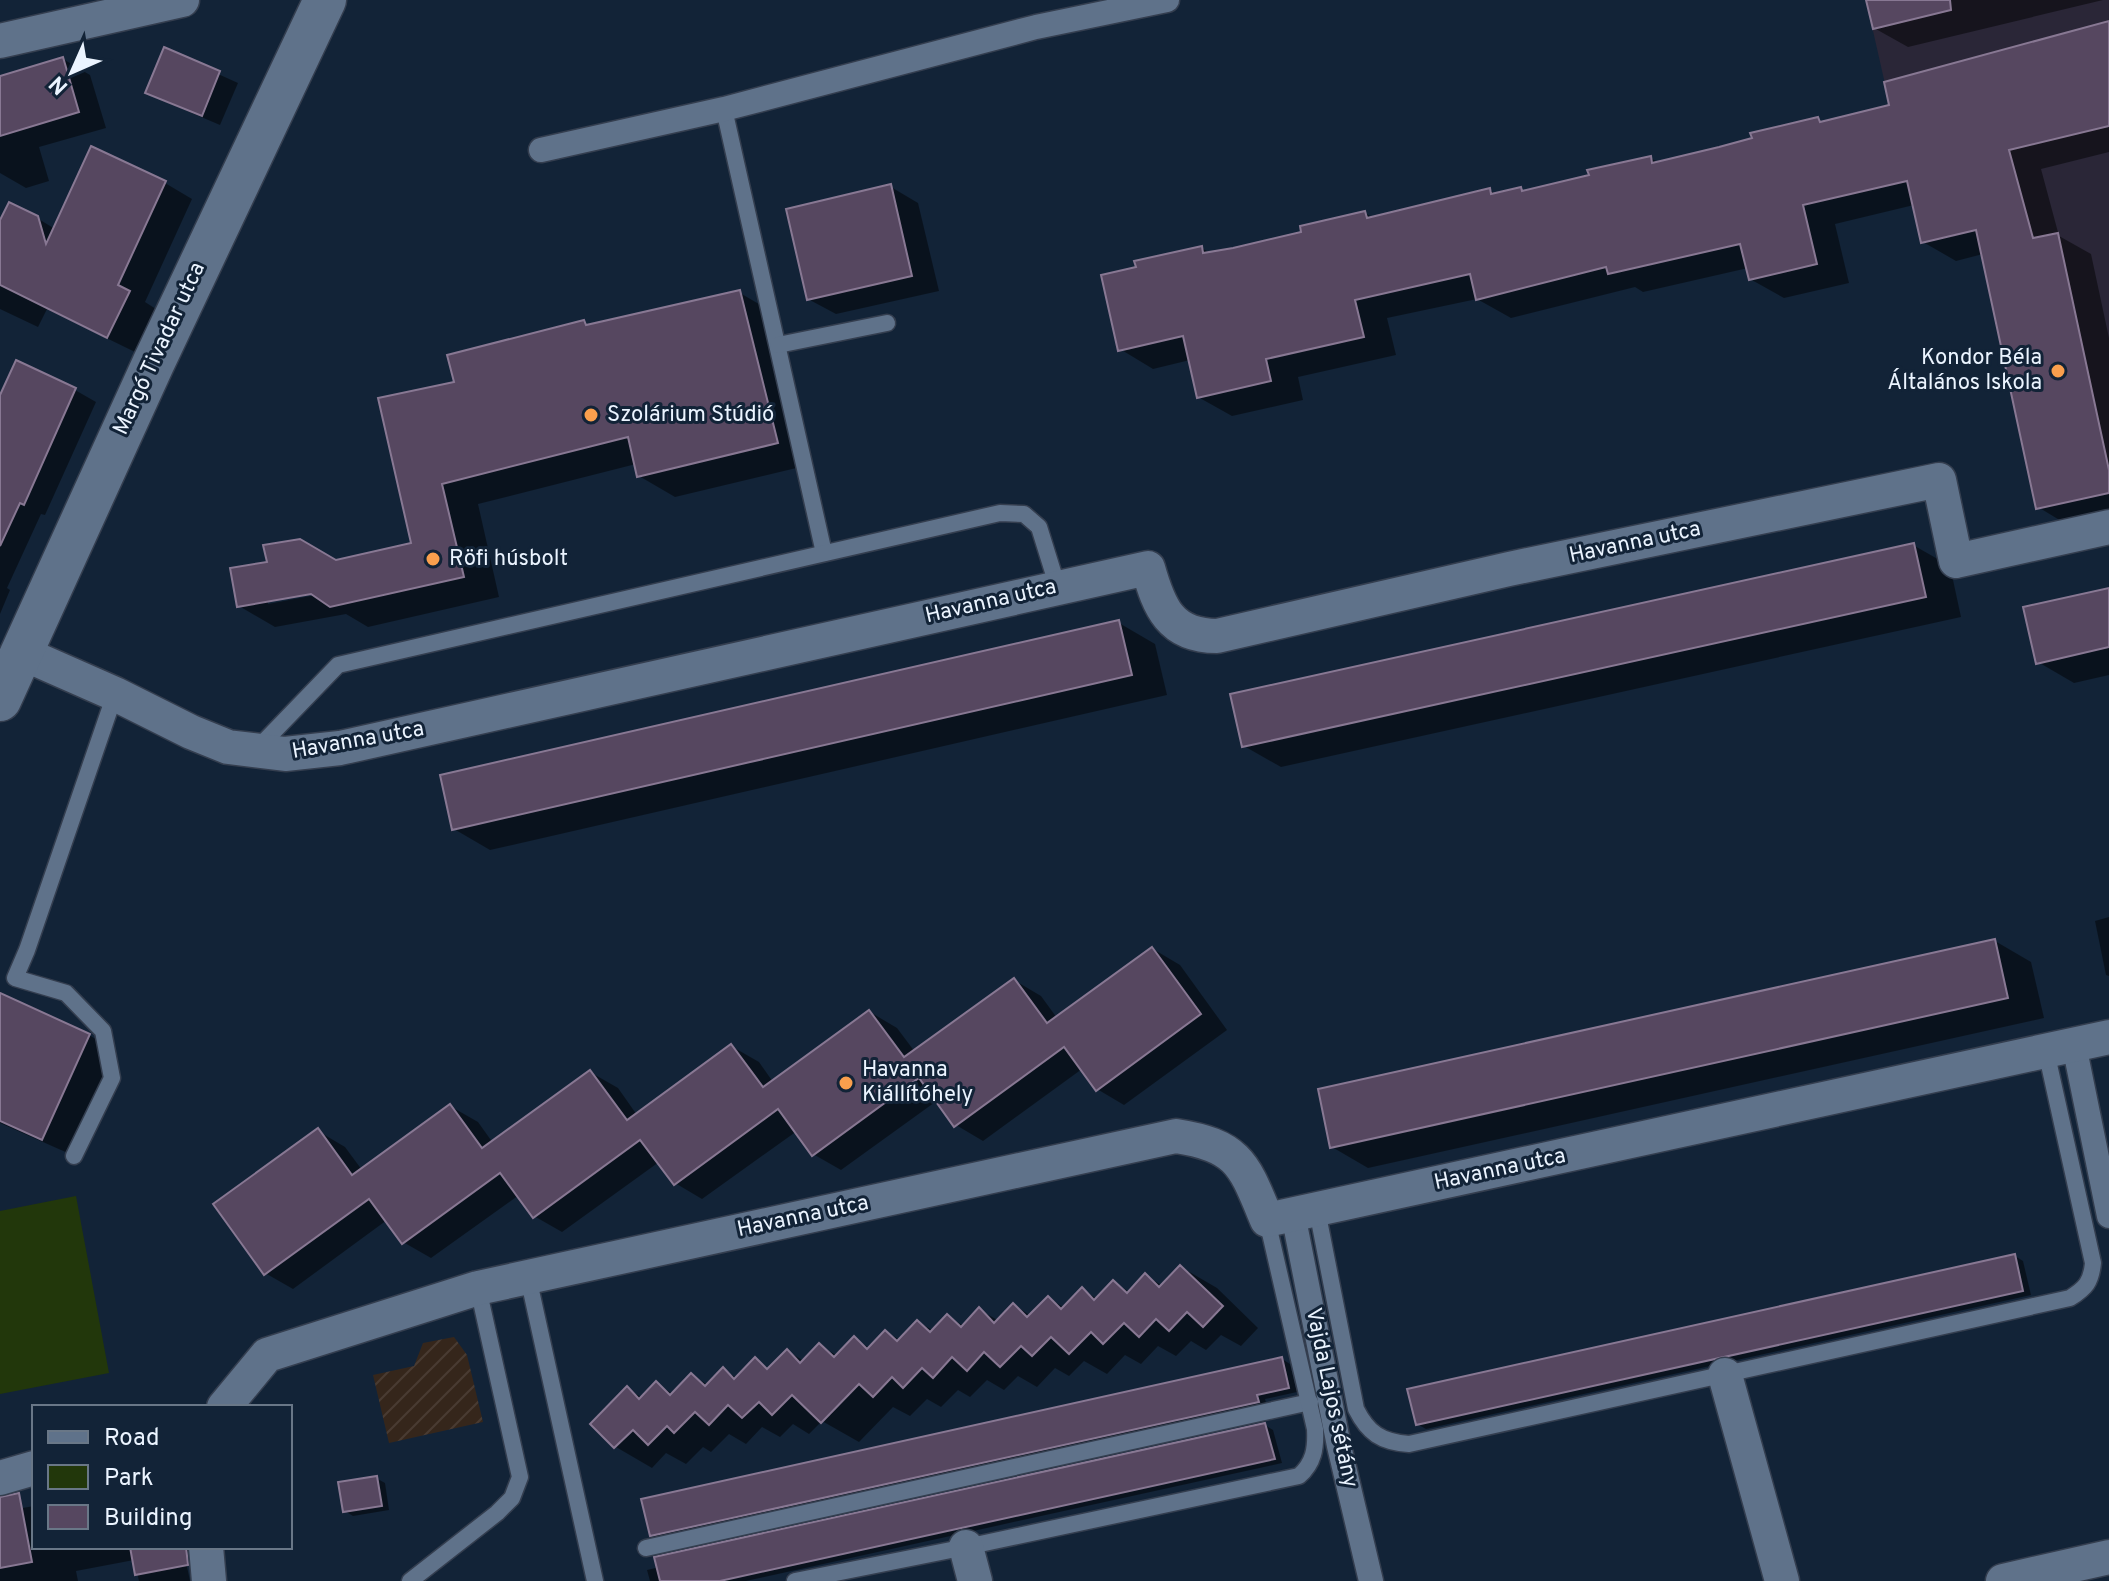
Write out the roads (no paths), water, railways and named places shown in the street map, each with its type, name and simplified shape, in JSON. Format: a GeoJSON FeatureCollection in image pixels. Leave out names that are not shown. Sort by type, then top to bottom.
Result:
{"type":"FeatureCollection","features":[{"type":"Feature","properties":{"kind":"street"},"geometry":{"type":"LineString","coordinates":[[0,41],[182,0]]}},
{"type":"Feature","properties":{"kind":"street","name":"Margó Tivadar utca"},"geometry":{"type":"LineString","coordinates":[[0,700],[153,364],[325,0]]}},
{"type":"Feature","properties":{"kind":"street"},"geometry":{"type":"LineString","coordinates":[[541,150],[724,109],[1036,27],[1167,0]]}},
{"type":"Feature","properties":{"kind":"street","name":"Havanna utca"},"geometry":{"type":"LineString","coordinates":[[22,653],[228,747],[285,754],[340,748],[1148,568],[1157,600],[1175,623],[1196,634],[1217,636],[1509,569],[1939,480],[1956,561],[2109,527]]}},
{"type":"Feature","properties":{"kind":"street","name":"Havanna utca"},"geometry":{"type":"LineString","coordinates":[[226,1405],[267,1355],[478,1288],[1176,1136],[1203,1140],[1238,1159],[1292,1215],[2109,1037]]}},
{"type":"Feature","properties":{"kind":"street"},"geometry":{"type":"LineString","coordinates":[[2060,1048],[2109,1216]]}},
{"type":"Feature","properties":{"kind":"street","name":"Vajda Lajos sétány"},"geometry":{"type":"LineString","coordinates":[[1292,1215],[1339,1446],[1371,1581]]}},
{"type":"Feature","properties":{"kind":"street"},"geometry":{"type":"LineString","coordinates":[[1725,1375],[1782,1581]]}},
{"type":"Feature","properties":{"kind":"street"},"geometry":{"type":"LineString","coordinates":[[0,1478],[32,1469]]}},
{"type":"Feature","properties":{"kind":"street"},"geometry":{"type":"LineString","coordinates":[[966,1547],[975,1581]]}},
{"type":"Feature","properties":{"kind":"street"},"geometry":{"type":"LineString","coordinates":[[206,1549],[209,1581]]}},
{"type":"Feature","properties":{"kind":"street"},"geometry":{"type":"LineString","coordinates":[[2003,1581],[2109,1557]]}},
{"type":"Feature","properties":{"kind":"lane"},"geometry":{"type":"LineString","coordinates":[[724,109],[824,553]]}},
{"type":"Feature","properties":{"kind":"lane"},"geometry":{"type":"LineString","coordinates":[[778,345],[887,323]]}},
{"type":"Feature","properties":{"kind":"lane"},"geometry":{"type":"LineString","coordinates":[[255,751],[338,665],[1000,513],[1024,514],[1039,527],[1058,588]]}},
{"type":"Feature","properties":{"kind":"lane"},"geometry":{"type":"LineString","coordinates":[[74,1156],[112,1078],[103,1031],[66,993],[15,978],[115,694]]}},
{"type":"Feature","properties":{"kind":"lane"},"geometry":{"type":"LineString","coordinates":[[1292,1215],[1356,1409],[1368,1429],[1378,1437],[1409,1444],[2070,1298],[2091,1280],[2093,1263],[2060,1048]]}},
{"type":"Feature","properties":{"kind":"lane"},"geometry":{"type":"LineString","coordinates":[[795,1581],[1299,1476],[1314,1454],[1315,1429],[1292,1215]]}},
{"type":"Feature","properties":{"kind":"lane"},"geometry":{"type":"LineString","coordinates":[[528,1277],[595,1581]]}},
{"type":"Feature","properties":{"kind":"lane"},"geometry":{"type":"LineString","coordinates":[[410,1581],[497,1513],[512,1498],[520,1477],[478,1288]]}},
{"type":"Feature","properties":{"kind":"lane"},"geometry":{"type":"LineString","coordinates":[[646,1548],[1310,1402]]}},
{"type":"Feature","properties":{"kind":"place","name":"Kondor Béla Általános Iskola"},"geometry":{"type":"Point","coordinates":[2058,371]}},
{"type":"Feature","properties":{"kind":"place","name":"Szolárium Stúdió"},"geometry":{"type":"Point","coordinates":[591,415]}},
{"type":"Feature","properties":{"kind":"place","name":"Röfi húsbolt"},"geometry":{"type":"Point","coordinates":[433,559]}},
{"type":"Feature","properties":{"kind":"place","name":"Havanna Kiállítóhely"},"geometry":{"type":"Point","coordinates":[846,1083]}}]}
